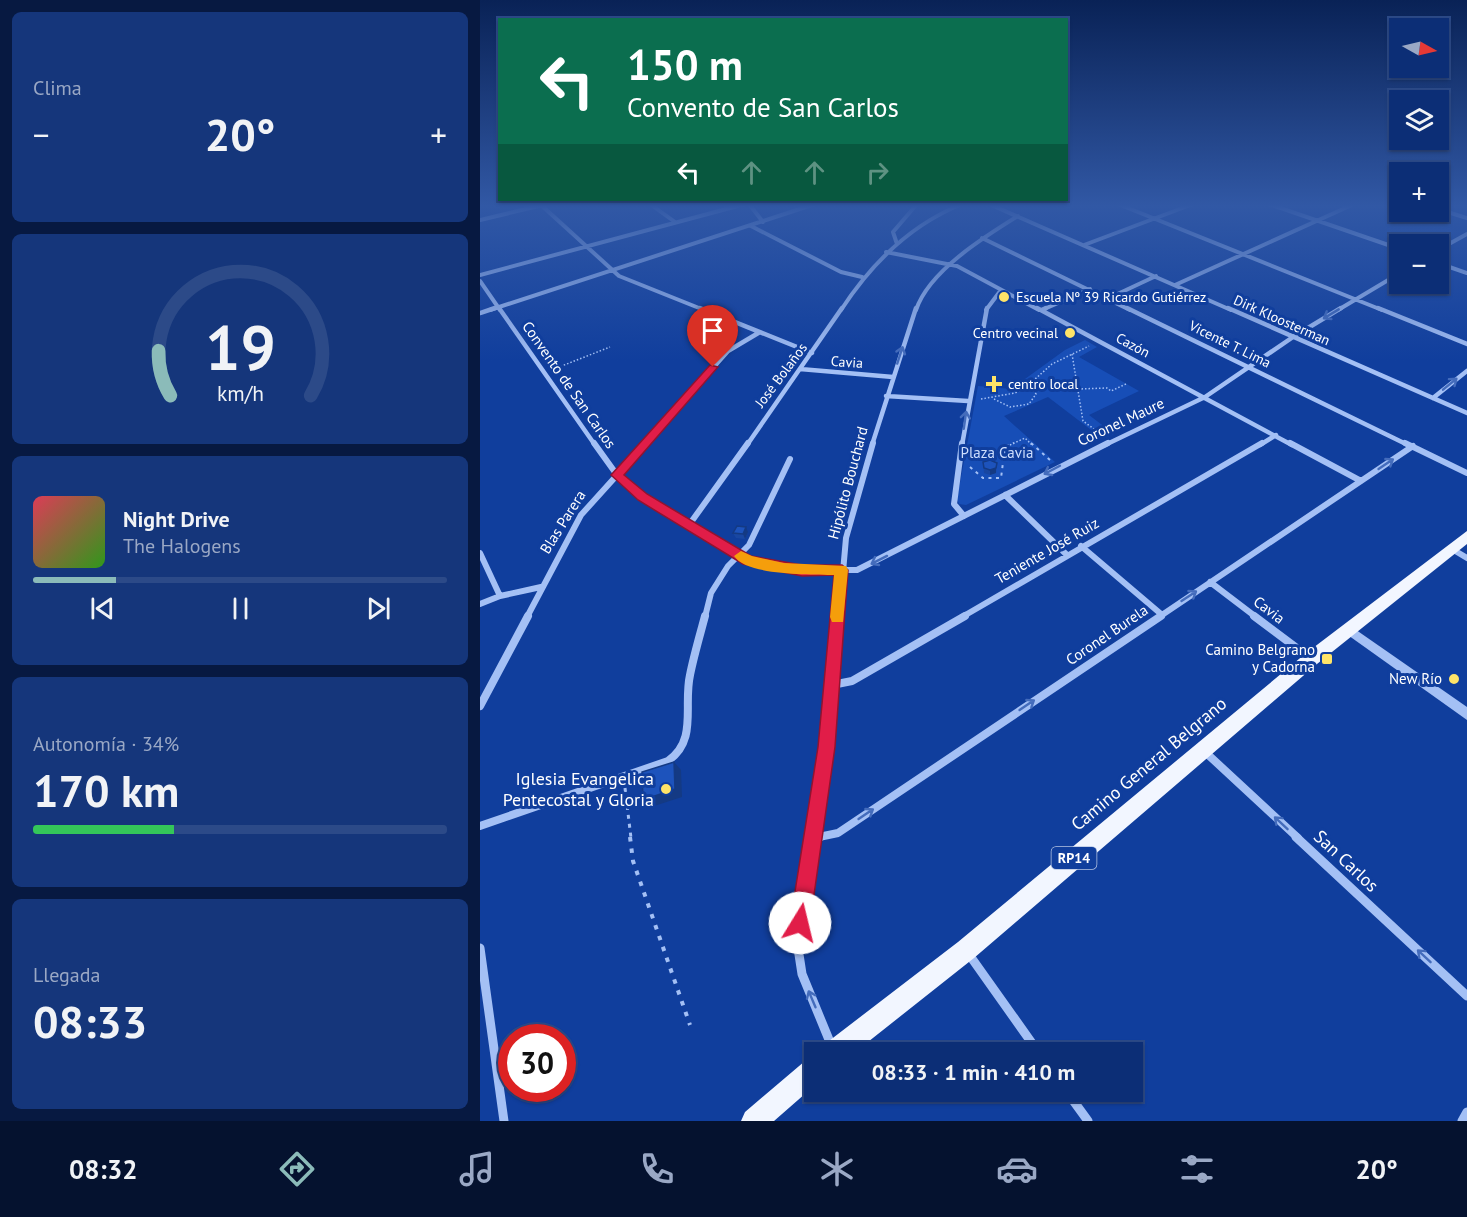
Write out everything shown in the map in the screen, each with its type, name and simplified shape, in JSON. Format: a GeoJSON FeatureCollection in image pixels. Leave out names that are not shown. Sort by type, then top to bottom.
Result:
{"type":"FeatureCollection","features":[{"type":"Feature","properties":{"kind":"main road","name":"Camino General Belgrano"},"geometry":{"type":"LineString","coordinates":[[848,1042],[966,950],[1311,659],[1467,536]]}},
{"type":"Feature","properties":{"kind":"main road"},"geometry":{"type":"LineString","coordinates":[[754,1121],[804,1078]]}},
{"type":"Feature","properties":{"kind":"street"},"geometry":{"type":"LineString","coordinates":[[480,275],[550,256]]}},
{"type":"Feature","properties":{"kind":"street"},"geometry":{"type":"LineString","coordinates":[[595,256],[613,272],[812,353]]}},
{"type":"Feature","properties":{"kind":"street"},"geometry":{"type":"LineString","coordinates":[[480,313],[660,256]]}},
{"type":"Feature","properties":{"kind":"street"},"geometry":{"type":"LineString","coordinates":[[811,256],[841,272],[862,277]]}},
{"type":"Feature","properties":{"kind":"street","name":"José Bolaños"},"geometry":{"type":"LineString","coordinates":[[689,525],[812,353],[862,277],[882,256]]}},
{"type":"Feature","properties":{"kind":"street","name":"Cazón"},"geometry":{"type":"LineString","coordinates":[[909,256],[951,264],[1042,310],[1361,481]]}},
{"type":"Feature","properties":{"kind":"street","name":"Hipólito Bouchard"},"geometry":{"type":"LineString","coordinates":[[830,1042],[799,965],[800,923],[814,838],[846,538],[886,396],[917,302],[959,256]]}},
{"type":"Feature","properties":{"kind":"street","name":"Vicente T. Lima"},"geometry":{"type":"LineString","coordinates":[[1020,256],[1467,473]]}},
{"type":"Feature","properties":{"kind":"street","name":"Dirk Kloosterman"},"geometry":{"type":"LineString","coordinates":[[1110,256],[1467,413]]}},
{"type":"Feature","properties":{"kind":"street"},"geometry":{"type":"LineString","coordinates":[[1175,285],[1238,256]]}},
{"type":"Feature","properties":{"kind":"street"},"geometry":{"type":"LineString","coordinates":[[1249,256],[1467,344]]}},
{"type":"Feature","properties":{"kind":"street"},"geometry":{"type":"LineString","coordinates":[[1449,267],[1467,273]]}},
{"type":"Feature","properties":{"kind":"street"},"geometry":{"type":"LineString","coordinates":[[1109,298],[1156,276]]}},
{"type":"Feature","properties":{"kind":"street","name":"Convento de San Carlos"},"geometry":{"type":"LineString","coordinates":[[480,280],[617,475],[643,497],[748,561],[784,568],[842,570]]}},
{"type":"Feature","properties":{"kind":"street","name":"Coronel Maure"},"geometry":{"type":"LineString","coordinates":[[842,570],[856,570],[869,565],[1058,467],[1205,397],[1251,368],[1293,337],[1389,280]]}},
{"type":"Feature","properties":{"kind":"street"},"geometry":{"type":"LineString","coordinates":[[964,516],[954,504],[968,401],[987,306],[1001,290]]}},
{"type":"Feature","properties":{"kind":"street"},"geometry":{"type":"LineString","coordinates":[[1042,310],[1090,290]]}},
{"type":"Feature","properties":{"kind":"street","name":"Blas Parera"},"geometry":{"type":"LineString","coordinates":[[480,706],[581,515],[728,351],[760,332]]}},
{"type":"Feature","properties":{"kind":"street","name":"Cavia"},"geometry":{"type":"LineString","coordinates":[[800,369],[893,377]]}},
{"type":"Feature","properties":{"kind":"street"},"geometry":{"type":"LineString","coordinates":[[1433,398],[1467,371]]}},
{"type":"Feature","properties":{"kind":"street"},"geometry":{"type":"LineString","coordinates":[[886,396],[968,401]]}},
{"type":"Feature","properties":{"kind":"street","name":"Teniente José Ruiz"},"geometry":{"type":"LineString","coordinates":[[832,685],[852,681],[1276,435]]}},
{"type":"Feature","properties":{"kind":"street","name":"Coronel Burela"},"geometry":{"type":"LineString","coordinates":[[814,838],[838,833],[1413,446]]}},
{"type":"Feature","properties":{"kind":"street"},"geometry":{"type":"LineString","coordinates":[[480,826],[668,761],[678,754],[685,745],[688,734],[688,677],[711,593],[728,566],[749,545],[790,459]]}},
{"type":"Feature","properties":{"kind":"street"},"geometry":{"type":"LineString","coordinates":[[1005,495],[1067,555]]}},
{"type":"Feature","properties":{"kind":"street"},"geometry":{"type":"LineString","coordinates":[[1082,546],[1161,614]]}},
{"type":"Feature","properties":{"kind":"street"},"geometry":{"type":"LineString","coordinates":[[1451,549],[1467,558]]}},
{"type":"Feature","properties":{"kind":"street"},"geometry":{"type":"LineString","coordinates":[[480,553],[500,596]]}},
{"type":"Feature","properties":{"kind":"street","name":"Cavia"},"geometry":{"type":"LineString","coordinates":[[1210,582],[1311,659]]}},
{"type":"Feature","properties":{"kind":"street"},"geometry":{"type":"LineString","coordinates":[[480,604],[500,596],[541,587]]}},
{"type":"Feature","properties":{"kind":"street"},"geometry":{"type":"LineString","coordinates":[[1349,630],[1467,714]]}},
{"type":"Feature","properties":{"kind":"street","name":"San Carlos"},"geometry":{"type":"LineString","coordinates":[[1202,750],[1467,996]]}},
{"type":"Feature","properties":{"kind":"street"},"geometry":{"type":"LineString","coordinates":[[480,948],[504,1121]]}},
{"type":"Feature","properties":{"kind":"street"},"geometry":{"type":"LineString","coordinates":[[966,950],[1032,1042]]}},
{"type":"Feature","properties":{"kind":"street"},"geometry":{"type":"LineString","coordinates":[[1074,1102],[1088,1121]]}},
{"type":"Feature","properties":{"kind":"street"},"geometry":{"type":"LineString","coordinates":[[1462,1121],[1467,1112]]}},
{"type":"Feature","properties":{"kind":"path"},"geometry":{"type":"LineString","coordinates":[[968,401],[1015,393],[1029,385],[1053,364],[1100,341]]}},
{"type":"Feature","properties":{"kind":"path"},"geometry":{"type":"LineString","coordinates":[[546,372],[610,347]]}},
{"type":"Feature","properties":{"kind":"path"},"geometry":{"type":"LineString","coordinates":[[1072,354],[1083,421],[1113,441]]}},
{"type":"Feature","properties":{"kind":"path"},"geometry":{"type":"LineString","coordinates":[[1078,389],[1107,388],[1111,391],[1126,384]]}},
{"type":"Feature","properties":{"kind":"path"},"geometry":{"type":"LineString","coordinates":[[992,398],[1006,407],[1029,404],[1035,394],[1034,389],[1029,385]]}},
{"type":"Feature","properties":{"kind":"path"},"geometry":{"type":"LineString","coordinates":[[960,459],[966,459],[969,466],[983,478],[1001,478],[1005,447],[1025,438],[1058,467]]}},
{"type":"Feature","properties":{"kind":"path"},"geometry":{"type":"LineString","coordinates":[[623,777],[633,861],[690,1025]]}},
{"type":"Feature","properties":{"kind":"green space","name":"Plaza Cavia"},"geometry":{"type":"Polygon","coordinates":[[[1085,340],[1097,347],[1079,357],[1139,391],[1089,415],[1114,434],[1103,439],[1048,397],[1004,416],[1055,462],[966,505],[959,504],[957,499],[978,386],[1011,389],[1065,350],[1085,340]]]}},
{"type":"Feature","properties":{"kind":"building"},"geometry":{"type":"Polygon","coordinates":[[[990,460],[997,463],[996,468],[990,470],[984,468],[983,462],[990,460]]]}},
{"type":"Feature","properties":{"kind":"building"},"geometry":{"type":"Polygon","coordinates":[[[737,526],[746,527],[743,534],[733,533],[737,526]]]}},
{"type":"Feature","properties":{"kind":"building"},"geometry":{"type":"Polygon","coordinates":[[[674,762],[675,789],[643,800],[642,772],[674,762]]]}},
{"type":"Feature","properties":{"kind":"slow traffic"},"geometry":{"type":"LineString","coordinates":[[741,556],[748,561],[784,568],[842,570],[837,617]]}},
{"type":"Feature","properties":{"kind":"place","name":"Escuela Nº 39 Ricardo Gutiérrez"},"geometry":{"type":"Point","coordinates":[1004,297]}},
{"type":"Feature","properties":{"kind":"place","name":"Centro vecinal"},"geometry":{"type":"Point","coordinates":[1070,333]}},
{"type":"Feature","properties":{"kind":"place","name":"centro local"},"geometry":{"type":"Point","coordinates":[994,384]}},
{"type":"Feature","properties":{"kind":"place","name":"Camino Belgrano y Cadorna"},"geometry":{"type":"Point","coordinates":[1327,659]}},
{"type":"Feature","properties":{"kind":"place","name":"New Río"},"geometry":{"type":"Point","coordinates":[1454,679]}},
{"type":"Feature","properties":{"kind":"place","name":"Iglesia Evangelica Pentecostal y Gloria"},"geometry":{"type":"Point","coordinates":[666,789]}},
{"type":"Feature","properties":{"kind":"route"},"geometry":{"type":"LineString","coordinates":[[713,367],[617,475],[643,497],[748,561],[802,570],[842,570],[827,747],[800,923]]}}]}
